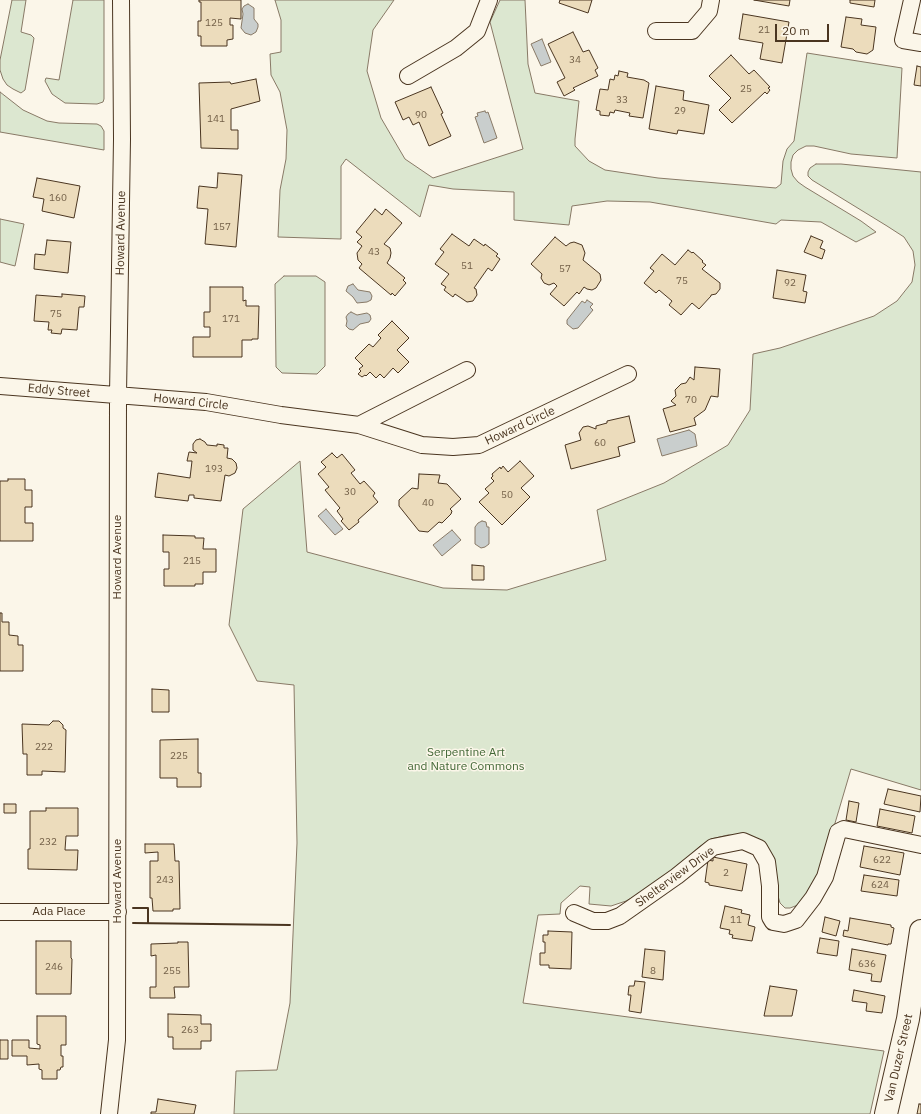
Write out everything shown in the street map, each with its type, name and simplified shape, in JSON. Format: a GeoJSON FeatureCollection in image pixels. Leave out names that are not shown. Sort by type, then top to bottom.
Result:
{"type":"FeatureCollection","features":[{"type":"Feature","properties":{"kind":"main road","name":"Van Duzer Street"},"geometry":{"type":"LineString","coordinates":[[886,1114],[908,1019],[921,931]]}},
{"type":"Feature","properties":{"kind":"street","name":"Howard Avenue"},"geometry":{"type":"LineString","coordinates":[[109,1114],[117,1040],[118,395],[122,139],[121,0]]}},
{"type":"Feature","properties":{"kind":"street"},"geometry":{"type":"LineString","coordinates":[[408,76],[456,48],[477,31],[489,0]]}},
{"type":"Feature","properties":{"kind":"street"},"geometry":{"type":"LineString","coordinates":[[656,30],[692,31],[709,11],[711,0]]}},
{"type":"Feature","properties":{"kind":"street"},"geometry":{"type":"LineString","coordinates":[[912,0],[903,40],[921,43]]}},
{"type":"Feature","properties":{"kind":"street"},"geometry":{"type":"LineString","coordinates":[[359,425],[467,370]]}},
{"type":"Feature","properties":{"kind":"street","name":"Howard Circle"},"geometry":{"type":"LineString","coordinates":[[118,395],[206,402],[281,415],[359,425],[422,445],[453,448],[479,445],[628,374]]}},
{"type":"Feature","properties":{"kind":"street","name":"Eddy Street"},"geometry":{"type":"LineString","coordinates":[[0,386],[118,395]]}},
{"type":"Feature","properties":{"kind":"street","name":"Shelterview Drive"},"geometry":{"type":"LineString","coordinates":[[574,913],[593,922],[607,921],[620,916],[677,876],[713,847],[743,841],[759,848],[767,862],[770,886],[770,918],[773,922],[784,924],[796,920],[813,898],[825,877],[838,832],[844,829],[921,845]]}},
{"type":"Feature","properties":{"kind":"street","name":"Ada Place"},"geometry":{"type":"LineString","coordinates":[[0,912],[118,912]]}},
{"type":"Feature","properties":{"kind":"green space"},"geometry":{"type":"Polygon","coordinates":[[[12,0],[26,0],[21,32],[31,35],[34,38],[25,90],[21,93],[7,85],[0,70],[0,60],[12,0]]]}},
{"type":"Feature","properties":{"kind":"green space"},"geometry":{"type":"Polygon","coordinates":[[[73,0],[104,0],[104,99],[103,102],[97,104],[65,103],[52,94],[45,81],[46,78],[59,80],[73,0]]]}},
{"type":"Feature","properties":{"kind":"green space"},"geometry":{"type":"Polygon","coordinates":[[[275,0],[394,0],[373,30],[367,71],[381,118],[405,159],[433,178],[523,149],[490,22],[500,0],[525,0],[528,64],[535,93],[579,101],[575,146],[589,161],[605,170],[658,178],[776,188],[781,184],[783,161],[787,149],[794,141],[807,53],[902,68],[897,158],[851,154],[814,146],[806,146],[798,150],[793,155],[791,162],[793,176],[798,182],[876,232],[856,242],[821,222],[781,220],[776,224],[650,202],[607,201],[572,206],[569,225],[514,220],[514,192],[453,189],[429,185],[420,217],[346,159],[341,166],[341,239],[278,237],[280,190],[286,159],[287,130],[280,92],[271,75],[270,54],[281,52],[281,20],[275,0]]]}},
{"type":"Feature","properties":{"kind":"green space"},"geometry":{"type":"Polygon","coordinates":[[[0,92],[23,110],[47,121],[59,123],[97,124],[101,126],[104,131],[104,150],[0,132],[0,92]]]}},
{"type":"Feature","properties":{"kind":"green space","name":"Serpentine Art and Nature Commons"},"geometry":{"type":"Polygon","coordinates":[[[816,164],[841,164],[921,172],[921,790],[851,769],[820,874],[807,895],[798,905],[790,908],[785,908],[780,903],[776,889],[744,836],[728,835],[711,839],[699,847],[673,871],[650,888],[626,901],[611,906],[589,904],[590,887],[580,886],[561,903],[560,914],[538,915],[523,1003],[884,1051],[870,1114],[234,1114],[236,1071],[277,1070],[290,1003],[297,843],[294,685],[257,681],[229,625],[243,509],[300,461],[307,552],[443,588],[507,590],[606,560],[597,510],[664,483],[728,445],[750,410],[753,354],[780,348],[874,316],[897,301],[912,282],[915,265],[913,251],[904,237],[812,180],[808,176],[808,172],[810,168],[816,164]]]}},
{"type":"Feature","properties":{"kind":"green space"},"geometry":{"type":"Polygon","coordinates":[[[0,219],[24,224],[15,266],[0,262],[0,219]]]}},
{"type":"Feature","properties":{"kind":"green space"},"geometry":{"type":"Polygon","coordinates":[[[284,276],[316,276],[325,282],[325,366],[317,374],[282,373],[276,367],[275,284],[284,276]]]}},
{"type":"Feature","properties":{"kind":"shaded area"},"geometry":{"type":"Polygon","coordinates":[[[248,4],[254,8],[254,19],[258,24],[256,32],[251,35],[245,33],[241,28],[243,14],[242,9],[248,4]]]}},
{"type":"Feature","properties":{"kind":"shaded area"},"geometry":{"type":"Polygon","coordinates":[[[542,39],[551,62],[541,66],[531,44],[542,39]]]}},
{"type":"Feature","properties":{"kind":"shaded area"},"geometry":{"type":"Polygon","coordinates":[[[485,111],[486,113],[488,112],[497,138],[484,143],[475,117],[478,116],[477,113],[485,111]]]}},
{"type":"Feature","properties":{"kind":"shaded area"},"geometry":{"type":"Polygon","coordinates":[[[353,284],[358,290],[370,292],[372,296],[371,300],[357,303],[346,291],[348,286],[353,284]]]}},
{"type":"Feature","properties":{"kind":"shaded area"},"geometry":{"type":"Polygon","coordinates":[[[587,300],[593,304],[590,307],[593,310],[578,328],[573,329],[567,324],[567,320],[582,301],[585,303],[587,300]]]}},
{"type":"Feature","properties":{"kind":"shaded area"},"geometry":{"type":"Polygon","coordinates":[[[351,312],[357,315],[367,313],[370,315],[371,319],[369,322],[360,324],[353,330],[349,329],[346,326],[346,317],[351,312]]]}},
{"type":"Feature","properties":{"kind":"shaded area"},"geometry":{"type":"Polygon","coordinates":[[[689,430],[695,434],[697,446],[662,456],[657,439],[689,430]]]}},
{"type":"Feature","properties":{"kind":"shaded area"},"geometry":{"type":"Polygon","coordinates":[[[326,509],[343,529],[335,535],[318,516],[326,509]]]}},
{"type":"Feature","properties":{"kind":"shaded area"},"geometry":{"type":"Polygon","coordinates":[[[482,521],[486,522],[487,527],[489,527],[489,544],[481,548],[475,544],[475,527],[482,521]]]}},
{"type":"Feature","properties":{"kind":"shaded area"},"geometry":{"type":"Polygon","coordinates":[[[452,530],[461,540],[442,556],[433,545],[452,530]]]}},
{"type":"Feature","properties":{"kind":"building"},"geometry":{"type":"Polygon","coordinates":[[[199,0],[241,0],[241,19],[230,18],[230,25],[233,25],[233,39],[227,40],[227,46],[201,46],[201,36],[198,36],[198,21],[201,21],[201,2],[199,2],[199,0]]]}},
{"type":"Feature","properties":{"kind":"building"},"geometry":{"type":"Polygon","coordinates":[[[560,0],[592,0],[588,13],[559,3],[560,0]]]}},
{"type":"Feature","properties":{"kind":"building"},"geometry":{"type":"Polygon","coordinates":[[[754,0],[790,0],[789,6],[754,0]]]}},
{"type":"Feature","properties":{"kind":"building"},"geometry":{"type":"Polygon","coordinates":[[[850,0],[875,0],[874,7],[850,3],[850,0]]]}},
{"type":"Feature","properties":{"kind":"building"},"geometry":{"type":"Polygon","coordinates":[[[743,14],[789,22],[782,63],[760,59],[763,43],[739,39],[743,14]]]}},
{"type":"Feature","properties":{"kind":"building"},"geometry":{"type":"Polygon","coordinates":[[[846,17],[862,19],[861,25],[876,27],[873,50],[867,54],[841,47],[846,17]]]}},
{"type":"Feature","properties":{"kind":"building"},"geometry":{"type":"Polygon","coordinates":[[[573,32],[583,52],[589,50],[598,68],[595,70],[598,76],[573,88],[575,90],[564,96],[557,82],[565,78],[548,44],[573,32]]]}},
{"type":"Feature","properties":{"kind":"building"},"geometry":{"type":"Polygon","coordinates":[[[731,55],[749,74],[754,70],[770,87],[768,88],[770,90],[767,94],[765,92],[732,123],[719,110],[731,98],[709,76],[731,55]]]}},
{"type":"Feature","properties":{"kind":"building"},"geometry":{"type":"Polygon","coordinates":[[[917,66],[921,67],[921,86],[914,85],[917,66]]]}},
{"type":"Feature","properties":{"kind":"building"},"geometry":{"type":"Polygon","coordinates":[[[619,71],[628,73],[627,77],[644,80],[649,83],[643,118],[629,116],[630,113],[615,110],[614,113],[610,112],[609,116],[600,115],[600,111],[596,110],[600,89],[608,90],[610,79],[614,80],[615,75],[618,76],[619,71]]]}},
{"type":"Feature","properties":{"kind":"building"},"geometry":{"type":"Polygon","coordinates":[[[256,79],[260,101],[231,109],[231,130],[238,130],[238,149],[201,148],[199,83],[230,82],[231,84],[256,79]]]}},
{"type":"Feature","properties":{"kind":"building"},"geometry":{"type":"Polygon","coordinates":[[[656,86],[684,91],[683,100],[709,105],[704,134],[678,130],[677,134],[649,129],[656,86]]]}},
{"type":"Feature","properties":{"kind":"building"},"geometry":{"type":"Polygon","coordinates":[[[431,87],[443,113],[441,114],[451,136],[429,146],[419,122],[413,125],[409,117],[403,120],[395,102],[431,87]]]}},
{"type":"Feature","properties":{"kind":"building"},"geometry":{"type":"Polygon","coordinates":[[[218,173],[242,175],[236,247],[205,244],[208,209],[197,208],[199,186],[217,188],[218,173]]]}},
{"type":"Feature","properties":{"kind":"building"},"geometry":{"type":"Polygon","coordinates":[[[37,178],[80,186],[74,218],[42,211],[44,199],[33,197],[37,178]]]}},
{"type":"Feature","properties":{"kind":"building"},"geometry":{"type":"Polygon","coordinates":[[[375,209],[382,215],[386,209],[402,223],[384,244],[390,248],[391,253],[387,263],[405,278],[403,280],[406,283],[395,296],[392,293],[391,295],[359,268],[362,264],[358,260],[357,253],[362,246],[357,242],[362,237],[356,232],[375,209]]]}},
{"type":"Feature","properties":{"kind":"building"},"geometry":{"type":"Polygon","coordinates":[[[452,234],[469,246],[474,239],[484,246],[485,244],[498,254],[496,256],[500,259],[492,271],[488,268],[474,288],[476,289],[477,295],[473,301],[467,302],[455,294],[453,297],[444,290],[446,287],[441,284],[449,274],[435,264],[444,252],[440,249],[452,234]]]}},
{"type":"Feature","properties":{"kind":"building"},"geometry":{"type":"Polygon","coordinates":[[[811,236],[823,241],[820,248],[825,250],[822,259],[804,252],[811,236]]]}},
{"type":"Feature","properties":{"kind":"building"},"geometry":{"type":"Polygon","coordinates":[[[555,237],[566,246],[574,242],[582,245],[585,253],[583,260],[600,274],[601,280],[596,288],[592,290],[584,287],[579,294],[577,292],[564,306],[550,294],[557,286],[554,283],[549,285],[544,283],[541,278],[542,274],[531,264],[555,237]]]}},
{"type":"Feature","properties":{"kind":"building"},"geometry":{"type":"Polygon","coordinates":[[[47,240],[71,242],[68,273],[34,269],[35,254],[45,255],[47,240]]]}},
{"type":"Feature","properties":{"kind":"building"},"geometry":{"type":"Polygon","coordinates":[[[688,250],[692,253],[693,252],[703,261],[702,262],[706,265],[702,269],[720,283],[720,289],[716,294],[711,295],[699,309],[692,303],[681,315],[669,305],[672,301],[659,290],[656,293],[644,283],[654,271],[650,268],[662,254],[675,265],[688,250]]]}},
{"type":"Feature","properties":{"kind":"building"},"geometry":{"type":"Polygon","coordinates":[[[777,270],[806,275],[803,291],[807,292],[805,303],[773,298],[777,270]]]}},
{"type":"Feature","properties":{"kind":"building"},"geometry":{"type":"Polygon","coordinates":[[[210,287],[243,287],[243,301],[246,300],[246,306],[259,306],[258,339],[242,340],[242,357],[193,357],[193,337],[210,337],[210,327],[204,327],[204,312],[210,312],[210,287]]]}},
{"type":"Feature","properties":{"kind":"building"},"geometry":{"type":"Polygon","coordinates":[[[62,294],[85,296],[84,307],[79,307],[77,330],[62,329],[61,334],[51,333],[52,330],[48,330],[49,322],[34,321],[36,295],[62,297],[62,294]]]}},
{"type":"Feature","properties":{"kind":"building"},"geometry":{"type":"Polygon","coordinates":[[[392,321],[409,338],[397,350],[409,362],[398,373],[393,368],[384,378],[380,374],[376,378],[370,372],[366,376],[365,375],[362,377],[358,374],[361,371],[359,369],[363,366],[355,358],[369,344],[373,347],[381,338],[378,335],[392,321]]]}},
{"type":"Feature","properties":{"kind":"building"},"geometry":{"type":"Polygon","coordinates":[[[695,367],[720,369],[718,397],[711,396],[705,410],[694,418],[696,425],[670,432],[663,409],[676,405],[671,401],[676,396],[675,390],[681,384],[686,383],[690,377],[694,380],[695,367]]]}},
{"type":"Feature","properties":{"kind":"building"},"geometry":{"type":"Polygon","coordinates":[[[629,416],[635,442],[618,447],[620,456],[571,469],[565,445],[581,440],[579,433],[583,427],[588,426],[596,429],[596,426],[607,423],[607,421],[629,416]]]}},
{"type":"Feature","properties":{"kind":"building"},"geometry":{"type":"Polygon","coordinates":[[[200,439],[207,445],[224,445],[224,448],[228,448],[227,458],[232,459],[236,463],[237,468],[235,473],[229,476],[225,475],[221,501],[194,498],[194,495],[189,495],[188,501],[155,497],[158,473],[190,478],[192,461],[187,461],[189,452],[197,453],[193,450],[193,444],[196,440],[200,439]]]}},
{"type":"Feature","properties":{"kind":"building"},"geometry":{"type":"Polygon","coordinates":[[[332,453],[337,458],[342,454],[355,470],[351,473],[360,484],[364,481],[375,493],[373,496],[378,502],[349,530],[341,521],[343,519],[337,511],[340,508],[325,490],[329,487],[318,474],[326,467],[321,462],[332,453]]]}},
{"type":"Feature","properties":{"kind":"building"},"geometry":{"type":"Polygon","coordinates":[[[520,461],[534,476],[521,488],[530,497],[502,525],[479,502],[489,493],[485,489],[494,481],[491,478],[493,476],[492,474],[500,467],[501,469],[503,466],[508,472],[520,461]]]}},
{"type":"Feature","properties":{"kind":"building"},"geometry":{"type":"Polygon","coordinates":[[[419,474],[440,475],[438,483],[447,484],[461,499],[450,509],[452,511],[451,514],[442,523],[439,522],[428,532],[419,531],[399,506],[399,500],[412,488],[418,489],[419,474]]]}},
{"type":"Feature","properties":{"kind":"building"},"geometry":{"type":"Polygon","coordinates":[[[8,479],[25,479],[25,490],[32,490],[32,507],[25,507],[25,523],[33,523],[33,541],[0,541],[0,481],[8,481],[8,479]]]}},
{"type":"Feature","properties":{"kind":"building"},"geometry":{"type":"Polygon","coordinates":[[[163,535],[195,536],[195,538],[204,538],[203,549],[216,549],[216,572],[203,572],[203,584],[195,584],[195,586],[164,586],[164,569],[169,569],[169,552],[163,552],[163,535]]]}},
{"type":"Feature","properties":{"kind":"building"},"geometry":{"type":"Polygon","coordinates":[[[472,565],[484,566],[484,580],[472,580],[472,565]]]}},
{"type":"Feature","properties":{"kind":"building"},"geometry":{"type":"Polygon","coordinates":[[[0,613],[2,613],[2,622],[9,622],[9,635],[18,636],[18,645],[23,645],[23,671],[0,671],[0,613]]]}},
{"type":"Feature","properties":{"kind":"building"},"geometry":{"type":"Polygon","coordinates":[[[152,689],[169,690],[169,712],[152,712],[152,689]]]}},
{"type":"Feature","properties":{"kind":"building"},"geometry":{"type":"Polygon","coordinates":[[[53,721],[59,721],[66,730],[65,772],[42,771],[42,775],[27,775],[27,754],[23,754],[22,724],[49,725],[53,721]]]}},
{"type":"Feature","properties":{"kind":"building"},"geometry":{"type":"Polygon","coordinates":[[[198,739],[198,773],[201,773],[201,787],[177,787],[177,778],[160,778],[160,740],[198,739]]]}},
{"type":"Feature","properties":{"kind":"building"},"geometry":{"type":"Polygon","coordinates":[[[888,789],[921,796],[920,812],[884,804],[888,789]]]}},
{"type":"Feature","properties":{"kind":"building"},"geometry":{"type":"Polygon","coordinates":[[[849,801],[859,803],[856,822],[846,820],[849,801]]]}},
{"type":"Feature","properties":{"kind":"building"},"geometry":{"type":"Polygon","coordinates":[[[4,804],[16,804],[16,813],[4,813],[4,804]]]}},
{"type":"Feature","properties":{"kind":"building"},"geometry":{"type":"Polygon","coordinates":[[[46,808],[78,808],[78,836],[66,836],[65,850],[78,850],[77,870],[28,869],[28,849],[30,849],[30,811],[46,811],[46,808]]]}},
{"type":"Feature","properties":{"kind":"building"},"geometry":{"type":"Polygon","coordinates":[[[880,809],[915,816],[912,833],[877,826],[880,809]]]}},
{"type":"Feature","properties":{"kind":"building"},"geometry":{"type":"Polygon","coordinates":[[[145,844],[174,844],[175,861],[179,861],[180,909],[173,909],[173,911],[153,911],[152,898],[150,898],[150,861],[158,861],[158,852],[145,853],[145,844]]]}},
{"type":"Feature","properties":{"kind":"building"},"geometry":{"type":"Polygon","coordinates":[[[864,846],[904,853],[900,875],[860,867],[864,846]]]}},
{"type":"Feature","properties":{"kind":"building"},"geometry":{"type":"Polygon","coordinates":[[[713,857],[747,864],[742,891],[709,885],[709,883],[705,882],[708,860],[713,861],[713,857]]]}},
{"type":"Feature","properties":{"kind":"building"},"geometry":{"type":"Polygon","coordinates":[[[864,875],[899,880],[897,896],[861,891],[864,875]]]}},
{"type":"Feature","properties":{"kind":"building"},"geometry":{"type":"Polygon","coordinates":[[[725,906],[742,910],[741,913],[750,915],[748,925],[755,927],[752,941],[732,938],[733,935],[729,934],[730,930],[720,928],[725,906]]]}},
{"type":"Feature","properties":{"kind":"building"},"geometry":{"type":"Polygon","coordinates":[[[825,917],[840,921],[836,936],[822,932],[825,917]]]}},
{"type":"Feature","properties":{"kind":"building"},"geometry":{"type":"Polygon","coordinates":[[[850,918],[891,925],[891,927],[894,928],[891,944],[888,945],[843,936],[844,930],[848,931],[850,918]]]}},
{"type":"Feature","properties":{"kind":"building"},"geometry":{"type":"Polygon","coordinates":[[[548,931],[572,932],[571,969],[549,968],[549,965],[540,965],[540,953],[545,953],[545,942],[543,942],[543,935],[548,935],[548,931]]]}},
{"type":"Feature","properties":{"kind":"building"},"geometry":{"type":"Polygon","coordinates":[[[820,938],[839,941],[837,956],[817,953],[820,938]]]}},
{"type":"Feature","properties":{"kind":"building"},"geometry":{"type":"Polygon","coordinates":[[[36,941],[71,941],[71,994],[36,994],[36,941]]]}},
{"type":"Feature","properties":{"kind":"building"},"geometry":{"type":"Polygon","coordinates":[[[188,942],[189,987],[174,987],[175,998],[150,998],[150,987],[156,987],[156,955],[151,956],[151,944],[188,942]]]}},
{"type":"Feature","properties":{"kind":"building"},"geometry":{"type":"Polygon","coordinates":[[[645,949],[665,951],[663,980],[642,977],[645,949]]]}},
{"type":"Feature","properties":{"kind":"building"},"geometry":{"type":"Polygon","coordinates":[[[852,949],[886,955],[881,982],[871,981],[872,974],[849,970],[852,949]]]}},
{"type":"Feature","properties":{"kind":"building"},"geometry":{"type":"Polygon","coordinates":[[[635,981],[645,982],[641,1013],[629,1011],[631,995],[628,995],[629,986],[634,986],[635,981]]]}},
{"type":"Feature","properties":{"kind":"building"},"geometry":{"type":"Polygon","coordinates":[[[770,986],[797,990],[792,1016],[764,1016],[770,986]]]}},
{"type":"Feature","properties":{"kind":"building"},"geometry":{"type":"Polygon","coordinates":[[[854,990],[885,996],[882,1013],[866,1011],[867,1003],[852,1001],[854,990]]]}},
{"type":"Feature","properties":{"kind":"building"},"geometry":{"type":"Polygon","coordinates":[[[168,1014],[201,1015],[201,1024],[211,1024],[211,1041],[201,1041],[201,1049],[173,1049],[173,1037],[168,1037],[168,1014]]]}},
{"type":"Feature","properties":{"kind":"building"},"geometry":{"type":"Polygon","coordinates":[[[37,1016],[66,1016],[66,1045],[61,1045],[63,1067],[61,1067],[60,1070],[57,1070],[57,1079],[42,1079],[42,1070],[39,1069],[39,1064],[27,1065],[27,1056],[12,1056],[12,1040],[29,1040],[29,1048],[40,1049],[40,1045],[37,1044],[37,1016]]]}},
{"type":"Feature","properties":{"kind":"building"},"geometry":{"type":"Polygon","coordinates":[[[0,1040],[8,1040],[8,1059],[0,1059],[0,1040]]]}},
{"type":"Feature","properties":{"kind":"building"},"geometry":{"type":"Polygon","coordinates":[[[158,1099],[196,1105],[194,1114],[151,1114],[151,1112],[156,1112],[158,1099]]]}},
{"type":"Feature","properties":{"kind":"building"},"geometry":{"type":"Polygon","coordinates":[[[919,1104],[921,1104],[921,1114],[917,1114],[919,1104]]]}},
{"type":"Feature","properties":{"kind":"wall"},"geometry":{"type":"LineString","coordinates":[[133,908],[148,908],[148,923]]}},
{"type":"Feature","properties":{"kind":"wall"},"geometry":{"type":"LineString","coordinates":[[133,923],[290,925]]}}]}
